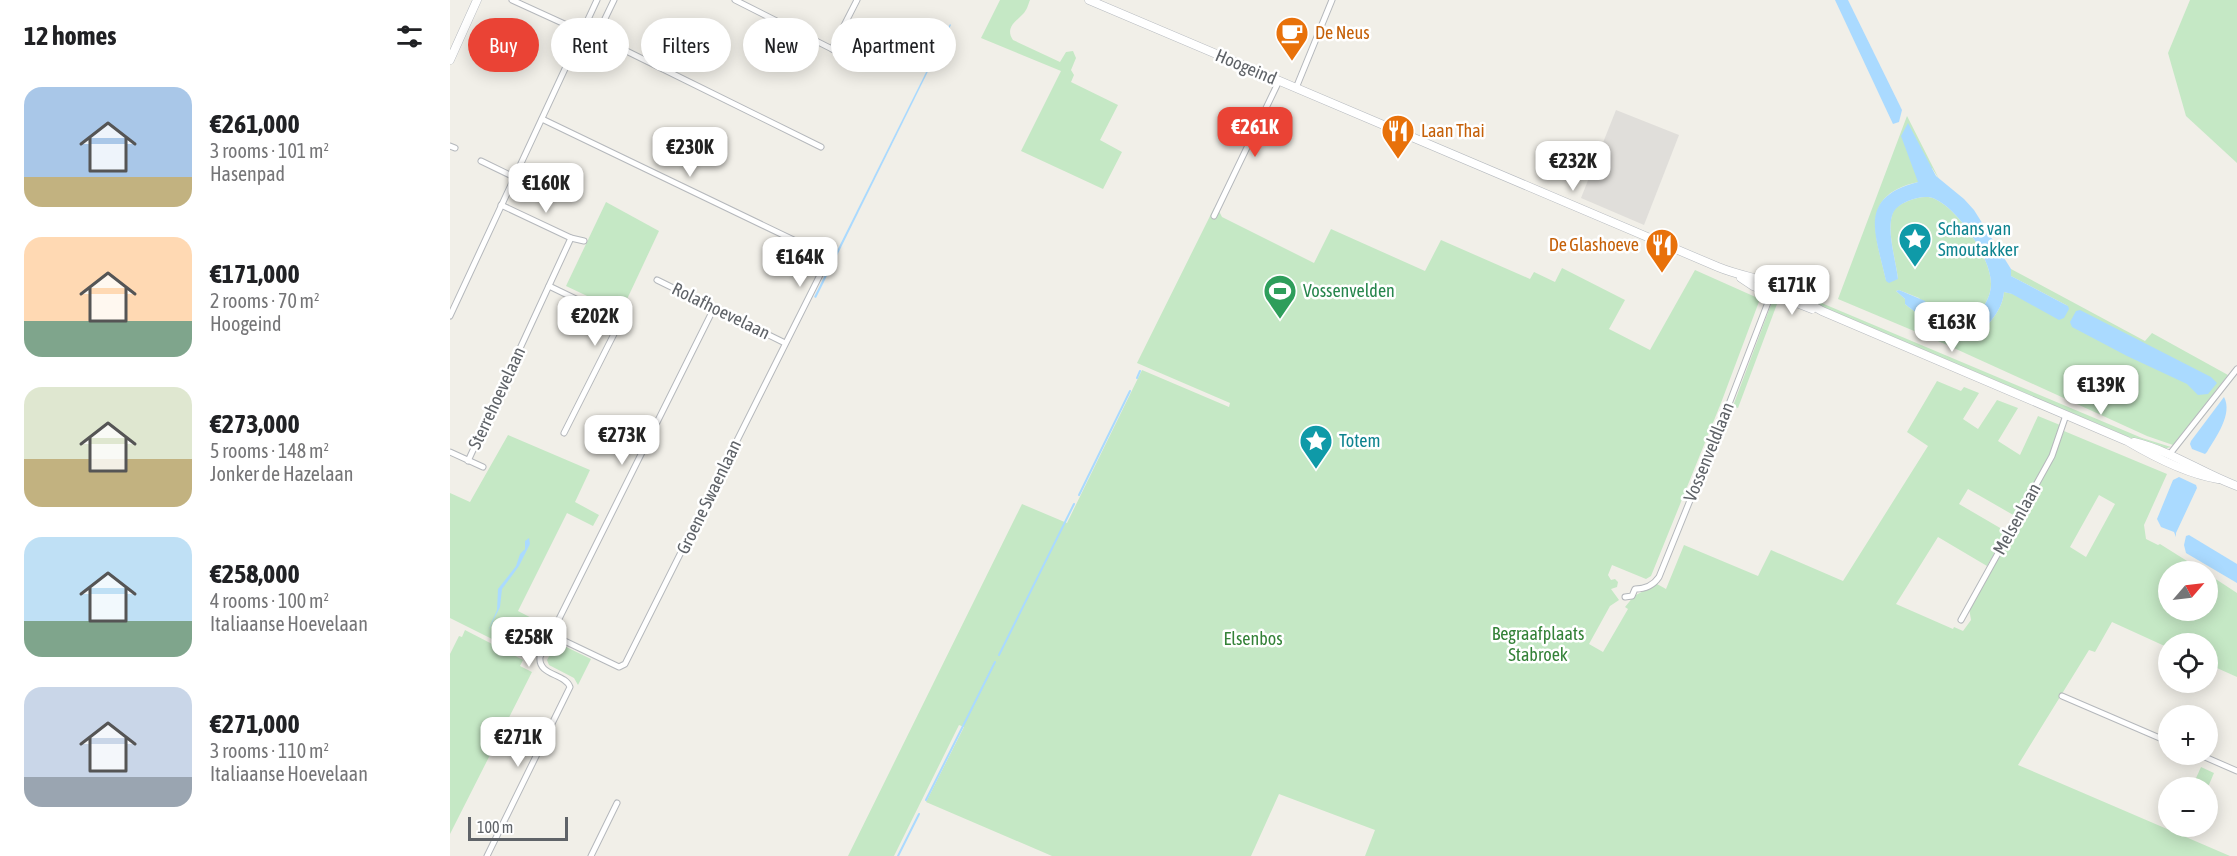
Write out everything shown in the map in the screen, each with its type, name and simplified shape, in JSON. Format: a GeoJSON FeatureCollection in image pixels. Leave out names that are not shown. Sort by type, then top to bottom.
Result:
{"type":"FeatureCollection","features":[{"type":"Feature","properties":{"kind":"main road"},"geometry":{"type":"LineString","coordinates":[[450,60],[477,0]]}},
{"type":"Feature","properties":{"kind":"main road","name":"Hoogeind"},"geometry":{"type":"LineString","coordinates":[[1089,0],[1736,274],[1755,279],[1772,290],[1805,301],[1822,311],[2066,416],[2168,458],[2194,465],[2218,479],[2237,486]]}},
{"type":"Feature","properties":{"kind":"street"},"geometry":{"type":"LineString","coordinates":[[512,0],[551,18]]}},
{"type":"Feature","properties":{"kind":"street"},"geometry":{"type":"LineString","coordinates":[[589,18],[597,0]]}},
{"type":"Feature","properties":{"kind":"street"},"geometry":{"type":"LineString","coordinates":[[605,18],[614,0]]}},
{"type":"Feature","properties":{"kind":"street"},"geometry":{"type":"LineString","coordinates":[[735,0],[831,48]]}},
{"type":"Feature","properties":{"kind":"street"},"geometry":{"type":"LineString","coordinates":[[847,18],[857,0]]}},
{"type":"Feature","properties":{"kind":"street"},"geometry":{"type":"LineString","coordinates":[[1296,88],[1332,0]]}},
{"type":"Feature","properties":{"kind":"street"},"geometry":{"type":"LineString","coordinates":[[629,52],[821,147]]}},
{"type":"Feature","properties":{"kind":"street"},"geometry":{"type":"LineString","coordinates":[[450,316],[564,72]]}},
{"type":"Feature","properties":{"kind":"street"},"geometry":{"type":"LineString","coordinates":[[1214,216],[1280,81]]}},
{"type":"Feature","properties":{"kind":"street","name":"Groene Swaenlaan"},"geometry":{"type":"LineString","coordinates":[[542,119],[829,257],[625,664],[619,667],[552,635]]}},
{"type":"Feature","properties":{"kind":"street"},"geometry":{"type":"LineString","coordinates":[[481,161],[514,177]]}},
{"type":"Feature","properties":{"kind":"street"},"geometry":{"type":"LineString","coordinates":[[501,205],[584,242]]}},
{"type":"Feature","properties":{"kind":"street","name":"Sterrehoevelaan"},"geometry":{"type":"LineString","coordinates":[[468,460],[571,238]]}},
{"type":"Feature","properties":{"kind":"street","name":"Rolafhoevelaan"},"geometry":{"type":"LineString","coordinates":[[657,280],[785,343]]}},
{"type":"Feature","properties":{"kind":"street"},"geometry":{"type":"LineString","coordinates":[[549,286],[611,316],[616,323],[615,334],[564,433]]}},
{"type":"Feature","properties":{"kind":"street","name":"Vossenveldlaan"},"geometry":{"type":"LineString","coordinates":[[1625,597],[1632,596],[1635,589],[1651,585],[1659,577],[1772,290]]}},
{"type":"Feature","properties":{"kind":"street"},"geometry":{"type":"LineString","coordinates":[[487,856],[570,687],[566,681],[547,672],[540,664],[540,657],[714,308]]}},
{"type":"Feature","properties":{"kind":"street"},"geometry":{"type":"LineString","coordinates":[[2168,458],[2236,373]]}},
{"type":"Feature","properties":{"kind":"street","name":"Melsenlaan"},"geometry":{"type":"LineString","coordinates":[[1961,620],[2052,456],[2066,416]]}},
{"type":"Feature","properties":{"kind":"street"},"geometry":{"type":"LineString","coordinates":[[450,452],[483,467]]}},
{"type":"Feature","properties":{"kind":"street"},"geometry":{"type":"LineString","coordinates":[[2062,696],[2158,737]]}},
{"type":"Feature","properties":{"kind":"street"},"geometry":{"type":"LineString","coordinates":[[2218,762],[2237,771]]}},
{"type":"Feature","properties":{"kind":"street"},"geometry":{"type":"LineString","coordinates":[[591,856],[617,803]]}},
{"type":"Feature","properties":{"kind":"shaded area"},"geometry":{"type":"Polygon","coordinates":[[[1616,110],[1679,135],[1644,225],[1581,198],[1616,110]]]}},
{"type":"Feature","properties":{"kind":"green space"},"geometry":{"type":"Polygon","coordinates":[[[1000,0],[1030,0],[1026,11],[1011,29],[1013,40],[1060,62],[1066,52],[1073,51],[1076,58],[1071,70],[1074,75],[1071,82],[1118,105],[1100,140],[1122,152],[1103,189],[1021,151],[1061,71],[981,38],[1000,0]]]}},
{"type":"Feature","properties":{"kind":"green space"},"geometry":{"type":"Polygon","coordinates":[[[2190,0],[2237,0],[2237,163],[2186,116],[2168,53],[2190,0]]]}},
{"type":"Feature","properties":{"kind":"green space"},"geometry":{"type":"Polygon","coordinates":[[[1907,116],[1939,179],[1932,168],[1918,178],[1918,182],[1899,188],[1886,197],[1879,207],[1876,234],[1886,280],[1898,279],[1891,238],[1894,210],[1908,201],[1929,197],[1954,213],[1972,236],[1986,261],[1991,284],[1982,310],[1974,318],[1966,321],[1929,310],[1919,298],[1899,290],[1896,291],[1905,299],[1905,304],[1935,325],[1959,334],[1970,334],[1981,330],[1991,321],[2000,307],[2004,292],[2068,306],[2011,276],[2011,269],[2145,341],[2152,333],[2228,375],[2173,445],[2147,436],[1945,344],[1838,299],[1907,116]]]}},
{"type":"Feature","properties":{"kind":"green space"},"geometry":{"type":"Polygon","coordinates":[[[606,202],[659,231],[621,312],[566,286],[606,202]]]}},
{"type":"Feature","properties":{"kind":"green space"},"geometry":{"type":"Polygon","coordinates":[[[1214,208],[1222,217],[1314,263],[1331,229],[1425,271],[1441,240],[1530,279],[1534,272],[1555,282],[1562,268],[1625,300],[1609,329],[1650,350],[1695,270],[1760,299],[1651,576],[1646,579],[1612,565],[1608,575],[1611,580],[1615,579],[1618,582],[1617,587],[1611,589],[1619,600],[1610,606],[1589,644],[1603,652],[1628,609],[1625,607],[1634,596],[1657,584],[1666,589],[1684,545],[1758,576],[1771,550],[1843,581],[1928,446],[1907,432],[1937,381],[1961,391],[1964,387],[1979,393],[1963,419],[1978,429],[1997,400],[2018,408],[1998,441],[2020,455],[2038,416],[2060,425],[2052,451],[2015,516],[1968,489],[1959,504],[2007,532],[1987,566],[1938,537],[1896,604],[1953,629],[1954,627],[1963,631],[1971,620],[1969,608],[2055,454],[2064,431],[2167,474],[2144,525],[2146,539],[2160,544],[2187,561],[2158,561],[2158,621],[2218,621],[2218,581],[2237,593],[2237,677],[2218,668],[2218,633],[2158,633],[2158,643],[2112,622],[2095,652],[2089,650],[2018,765],[2158,825],[2158,837],[2186,837],[2230,856],[1365,856],[1375,830],[1279,794],[1251,856],[1052,856],[926,802],[964,727],[959,725],[894,856],[848,856],[1022,504],[1067,523],[1142,370],[1229,407],[1230,403],[1137,363],[1214,208]],[[2099,495],[2070,547],[2086,557],[2115,504],[2099,495]]]}},
{"type":"Feature","properties":{"kind":"green space"},"geometry":{"type":"Polygon","coordinates":[[[1793,291],[2142,438],[2171,447],[2163,449],[2131,438],[1809,301],[1793,291]]]}},
{"type":"Feature","properties":{"kind":"green space"},"geometry":{"type":"Polygon","coordinates":[[[1772,302],[1777,304],[1738,408],[1733,406],[1772,302]]]}},
{"type":"Feature","properties":{"kind":"green space"},"geometry":{"type":"Polygon","coordinates":[[[508,435],[590,470],[575,502],[599,515],[593,526],[567,513],[518,611],[549,627],[532,659],[450,618],[450,493],[470,502],[508,435]]]}},
{"type":"Feature","properties":{"kind":"green space"},"geometry":{"type":"Polygon","coordinates":[[[465,630],[523,660],[520,666],[532,672],[450,834],[450,654],[459,636],[462,637],[465,630]]]}},
{"type":"Feature","properties":{"kind":"green space"},"geometry":{"type":"Polygon","coordinates":[[[560,644],[591,659],[578,685],[574,678],[549,665],[547,660],[555,646],[560,644]]]}},
{"type":"Feature","properties":{"kind":"green space"},"geometry":{"type":"Polygon","coordinates":[[[2201,767],[2214,773],[2212,777],[2196,777],[2201,767]]]}},
{"type":"Feature","properties":{"kind":"water"},"geometry":{"type":"Polygon","coordinates":[[[1835,0],[1848,0],[1902,110],[1899,122],[1893,124],[1835,0]]]}},
{"type":"Feature","properties":{"kind":"water"},"geometry":{"type":"Polygon","coordinates":[[[926,72],[928,72],[816,298],[814,297],[926,72]]]}},
{"type":"Feature","properties":{"kind":"water"},"geometry":{"type":"Polygon","coordinates":[[[1908,123],[1936,176],[1974,210],[2011,269],[2011,276],[2068,306],[2069,309],[2064,318],[2059,320],[2012,294],[2004,292],[2000,307],[1991,321],[1981,330],[1970,334],[1959,334],[1935,325],[1905,304],[1905,299],[1896,291],[1899,290],[1925,301],[1929,310],[1966,321],[1979,313],[1990,293],[1990,273],[1972,236],[1954,213],[1929,197],[1908,201],[1893,213],[1892,247],[1898,279],[1889,283],[1886,281],[1875,233],[1875,220],[1878,208],[1885,198],[1898,189],[1918,182],[1901,136],[1908,123]]]}},
{"type":"Feature","properties":{"kind":"water"},"geometry":{"type":"Polygon","coordinates":[[[2080,310],[2211,377],[2217,383],[2208,394],[2198,395],[2187,384],[2072,327],[2070,322],[2076,311],[2080,310]]]}},
{"type":"Feature","properties":{"kind":"water"},"geometry":{"type":"Polygon","coordinates":[[[2224,397],[2225,418],[2211,446],[2205,454],[2192,449],[2191,441],[2224,397]]]}},
{"type":"Feature","properties":{"kind":"water"},"geometry":{"type":"Polygon","coordinates":[[[2179,477],[2196,485],[2197,488],[2176,537],[2174,532],[2161,527],[2157,519],[2173,480],[2179,477]]]}},
{"type":"Feature","properties":{"kind":"water"},"geometry":{"type":"Polygon","coordinates":[[[2189,535],[2237,564],[2237,583],[2218,572],[2218,561],[2200,561],[2186,553],[2184,545],[2186,536],[2189,535]]]}},
{"type":"Feature","properties":{"kind":"water"},"geometry":{"type":"Polygon","coordinates":[[[529,538],[530,544],[519,566],[502,589],[500,607],[488,631],[497,610],[498,589],[516,566],[520,554],[525,549],[525,541],[529,538]]]}},
{"type":"Feature","properties":{"kind":"waterway"},"geometry":{"type":"LineString","coordinates":[[1137,378],[1140,371]]}},
{"type":"Feature","properties":{"kind":"waterway"},"geometry":{"type":"LineString","coordinates":[[1079,495],[1130,391]]}},
{"type":"Feature","properties":{"kind":"waterway"},"geometry":{"type":"LineString","coordinates":[[999,655],[1074,504]]}},
{"type":"Feature","properties":{"kind":"waterway"},"geometry":{"type":"LineString","coordinates":[[926,800],[995,662]]}},
{"type":"Feature","properties":{"kind":"waterway"},"geometry":{"type":"LineString","coordinates":[[898,856],[919,814]]}},
{"type":"Feature","properties":{"kind":"place","name":"De Neus"},"geometry":{"type":"Point","coordinates":[1292,62]}},
{"type":"Feature","properties":{"kind":"place","name":"Laan Thai"},"geometry":{"type":"Point","coordinates":[1398,160]}},
{"type":"Feature","properties":{"kind":"place","name":"Schans van Smoutakker"},"geometry":{"type":"Point","coordinates":[1915,268]}},
{"type":"Feature","properties":{"kind":"place","name":"De Glashoeve"},"geometry":{"type":"Point","coordinates":[1662,274]}},
{"type":"Feature","properties":{"kind":"place","name":"Vossenvelden"},"geometry":{"type":"Point","coordinates":[1280,320]}},
{"type":"Feature","properties":{"kind":"place","name":"Totem"},"geometry":{"type":"Point","coordinates":[1316,470]}},
{"type":"Feature","properties":{"kind":"park label","name":"Elsenbos"},"geometry":{"type":"Point","coordinates":[1253,639]}},
{"type":"Feature","properties":{"kind":"park label","name":"Begraafplaats Stabroek"},"geometry":{"type":"Point","coordinates":[1538,644]}}]}
